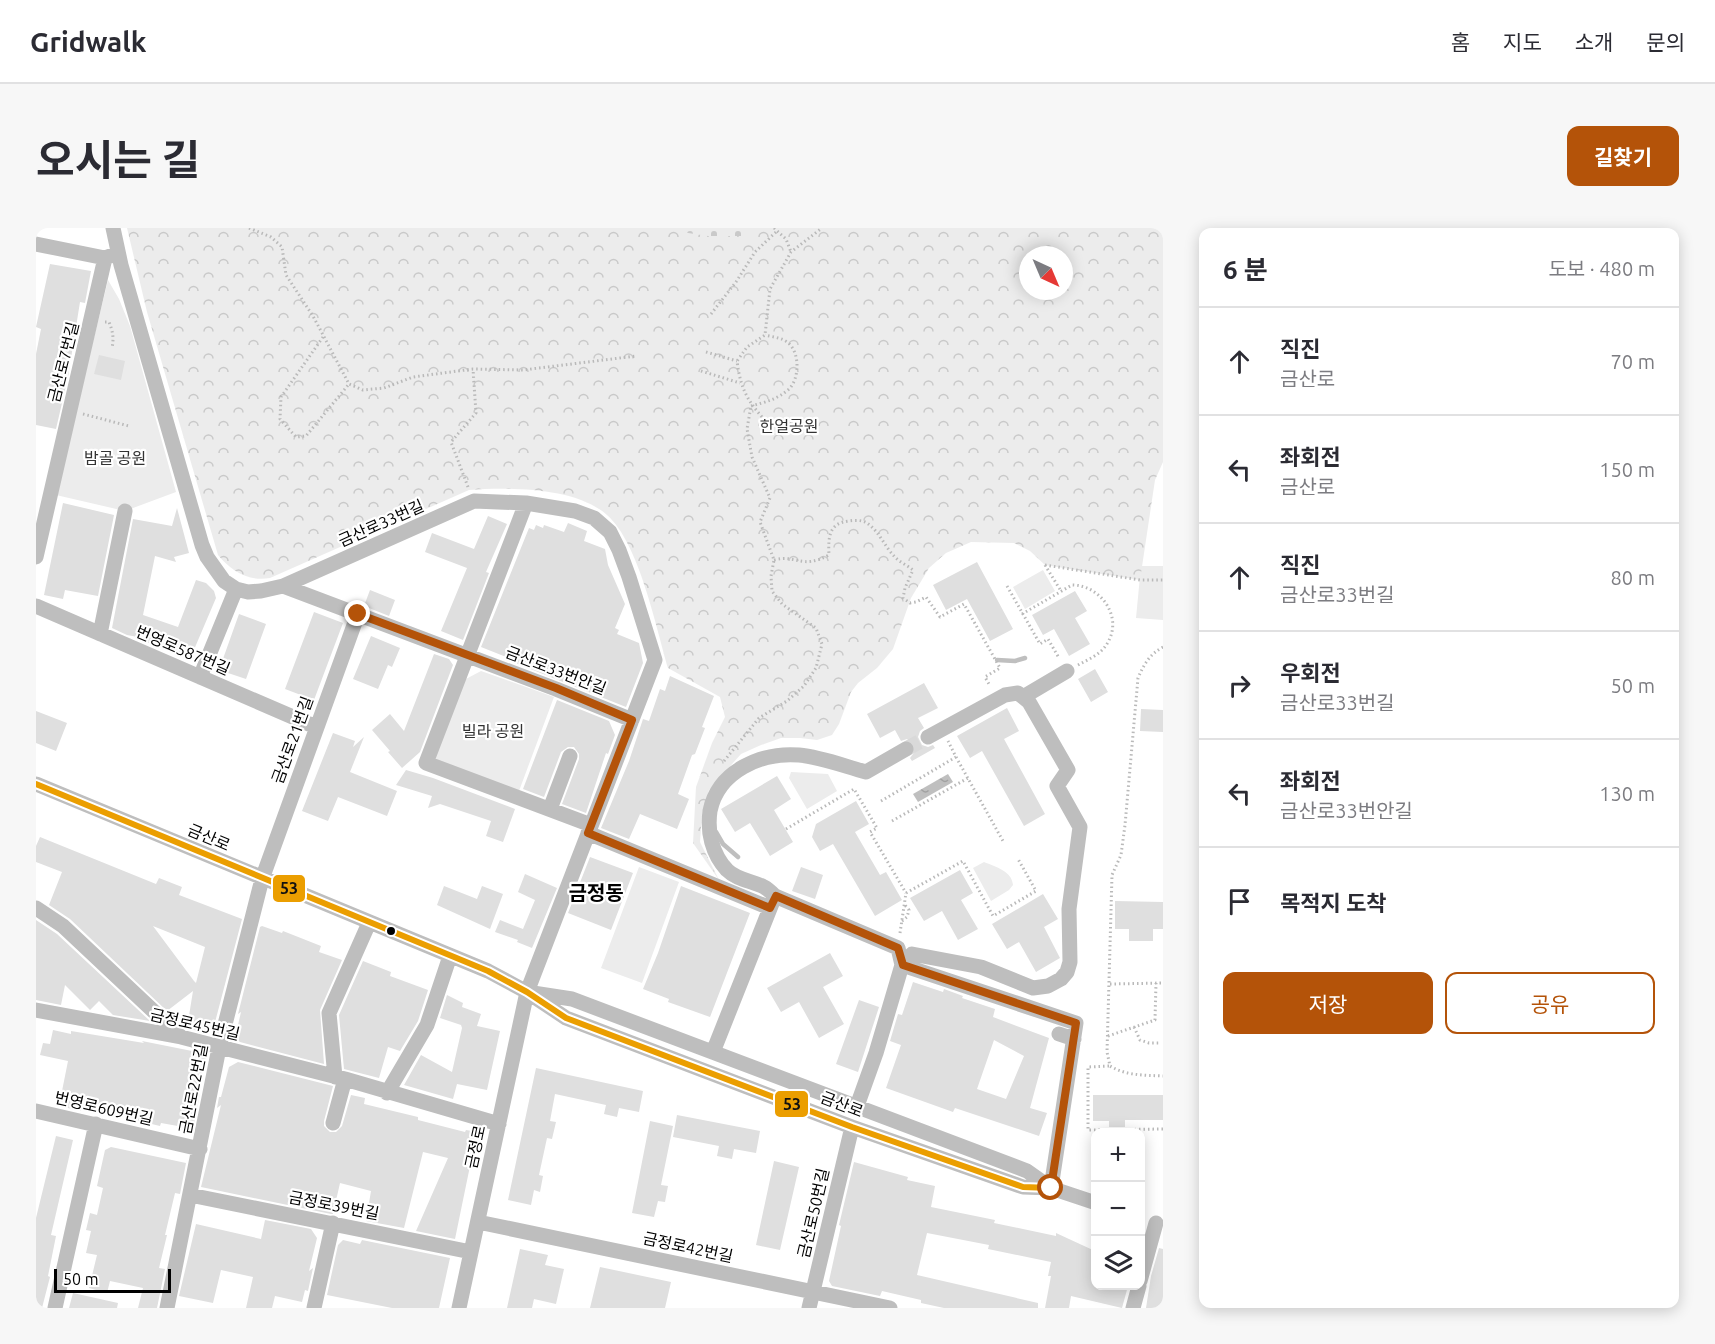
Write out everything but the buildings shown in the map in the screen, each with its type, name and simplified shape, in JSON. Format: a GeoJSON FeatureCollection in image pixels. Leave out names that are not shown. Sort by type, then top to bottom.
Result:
{"type":"FeatureCollection","features":[{"type":"Feature","properties":{"kind":"street"},"geometry":{"type":"LineString","coordinates":[[113,228],[111,256],[202,545],[216,571],[224,581],[236,589],[200,677]]}},
{"type":"Feature","properties":{"kind":"street"},"geometry":{"type":"LineString","coordinates":[[36,244],[111,256]]}},
{"type":"Feature","properties":{"kind":"street","name":"금산로7번길"},"geometry":{"type":"LineString","coordinates":[[36,557],[92,318],[111,256]]}},
{"type":"Feature","properties":{"kind":"street","name":"금산로33번길"},"geometry":{"type":"LineString","coordinates":[[236,589],[248,592],[283,586],[474,501],[526,503],[575,511],[594,518],[610,531],[619,550],[656,660],[590,829],[555,930],[527,992]]}},
{"type":"Feature","properties":{"kind":"street"},"geometry":{"type":"LineString","coordinates":[[526,503],[426,763],[550,809],[590,829],[773,902],[898,948],[903,965]]}},
{"type":"Feature","properties":{"kind":"street"},"geometry":{"type":"LineString","coordinates":[[100,634],[125,511]]}},
{"type":"Feature","properties":{"kind":"street","name":"금산로33번안길"},"geometry":{"type":"LineString","coordinates":[[283,586],[632,720]]}},
{"type":"Feature","properties":{"kind":"street","name":"번영로587번길"},"geometry":{"type":"LineString","coordinates":[[36,606],[316,727]]}},
{"type":"Feature","properties":{"kind":"street","name":"금산로21번길"},"geometry":{"type":"LineString","coordinates":[[262,879],[358,614]]}},
{"type":"Feature","properties":{"kind":"street"},"geometry":{"type":"LineString","coordinates":[[1023,697],[1067,671]]}},
{"type":"Feature","properties":{"kind":"street"},"geometry":{"type":"LineString","coordinates":[[903,965],[912,954],[981,967],[1033,988],[1048,986],[1061,979],[1067,972],[1070,962],[1069,909],[1080,827],[1057,786],[1068,770],[1038,716],[1029,702],[1017,693],[997,698],[935,733]]}},
{"type":"Feature","properties":{"kind":"street"},"geometry":{"type":"LineString","coordinates":[[773,902],[764,887],[729,872],[716,856],[710,834],[709,818],[712,801],[726,780],[744,765],[770,757],[799,755],[866,772],[906,749]]}},
{"type":"Feature","properties":{"kind":"street"},"geometry":{"type":"LineString","coordinates":[[550,809],[570,756]]}},
{"type":"Feature","properties":{"kind":"street","name":"금산로"},"geometry":{"type":"LineString","coordinates":[[37,790],[488,971],[527,992],[566,1018],[852,1127],[1023,1187],[1051,1188],[1091,1202]]}},
{"type":"Feature","properties":{"kind":"street","name":"금산로22번길"},"geometry":{"type":"LineString","coordinates":[[167,1308],[219,1048],[262,879]]}},
{"type":"Feature","properties":{"kind":"street"},"geometry":{"type":"LineString","coordinates":[[713,1052],[773,902]]}},
{"type":"Feature","properties":{"kind":"street"},"geometry":{"type":"LineString","coordinates":[[36,908],[63,926],[181,1037]]}},
{"type":"Feature","properties":{"kind":"street"},"geometry":{"type":"LineString","coordinates":[[333,1123],[340,1078],[329,1013],[369,923]]}},
{"type":"Feature","properties":{"kind":"street"},"geometry":{"type":"LineString","coordinates":[[387,1093],[427,1025],[450,956]]}},
{"type":"Feature","properties":{"kind":"street"},"geometry":{"type":"LineString","coordinates":[[903,965],[1076,1023],[1066,1037],[1051,1188]]}},
{"type":"Feature","properties":{"kind":"street","name":"금산로"},"geometry":{"type":"LineString","coordinates":[[857,1106],[903,965]]}},
{"type":"Feature","properties":{"kind":"street","name":"금산로"},"geometry":{"type":"LineString","coordinates":[[527,992],[572,999],[1027,1170],[1051,1188]]}},
{"type":"Feature","properties":{"kind":"street","name":"금정로"},"geometry":{"type":"LineString","coordinates":[[459,1308],[527,992]]}},
{"type":"Feature","properties":{"kind":"street","name":"금정로45번길"},"geometry":{"type":"LineString","coordinates":[[36,1010],[181,1037],[340,1078],[499,1124]]}},
{"type":"Feature","properties":{"kind":"street","name":"번영로609번길"},"geometry":{"type":"LineString","coordinates":[[36,1111],[200,1149]]}},
{"type":"Feature","properties":{"kind":"street"},"geometry":{"type":"LineString","coordinates":[[55,1308],[96,1124]]}},
{"type":"Feature","properties":{"kind":"street","name":"금산로50번길"},"geometry":{"type":"LineString","coordinates":[[810,1308],[852,1127]]}},
{"type":"Feature","properties":{"kind":"street","name":"금정로39번길"},"geometry":{"type":"LineString","coordinates":[[190,1196],[471,1252]]}},
{"type":"Feature","properties":{"kind":"street"},"geometry":{"type":"LineString","coordinates":[[1145,1220],[1160,1224],[1145,1267]]}},
{"type":"Feature","properties":{"kind":"street","name":"금정로42번길"},"geometry":{"type":"LineString","coordinates":[[478,1222],[890,1308]]}},
{"type":"Feature","properties":{"kind":"street"},"geometry":{"type":"LineString","coordinates":[[314,1308],[333,1223]]}},
{"type":"Feature","properties":{"kind":"street"},"geometry":{"type":"LineString","coordinates":[[1133,1308],[1138,1290]]}},
{"type":"Feature","properties":{"kind":"path"},"geometry":{"type":"LineString","coordinates":[[249,228],[271,237],[282,247],[286,275],[324,336],[349,384],[363,390],[384,388],[413,377],[473,369],[523,370],[636,356]]}},
{"type":"Feature","properties":{"kind":"path"},"geometry":{"type":"LineString","coordinates":[[765,335],[770,289],[790,252],[822,228]]}},
{"type":"Feature","properties":{"kind":"path"},"geometry":{"type":"LineString","coordinates":[[711,314],[736,282],[755,252],[776,229],[786,239],[790,252]]}},
{"type":"Feature","properties":{"kind":"path"},"geometry":{"type":"LineString","coordinates":[[92,318],[109,322],[114,338],[112,348]]}},
{"type":"Feature","properties":{"kind":"path"},"geometry":{"type":"LineString","coordinates":[[751,406],[773,401],[791,387],[798,367],[789,343],[765,335],[747,347],[737,361],[740,383],[751,406],[771,427]]}},
{"type":"Feature","properties":{"kind":"path"},"geometry":{"type":"LineString","coordinates":[[324,336],[281,396],[280,419],[296,437],[306,436],[349,384]]}},
{"type":"Feature","properties":{"kind":"path"},"geometry":{"type":"LineString","coordinates":[[705,352],[737,361]]}},
{"type":"Feature","properties":{"kind":"path"},"geometry":{"type":"LineString","coordinates":[[469,490],[451,442],[476,413],[473,369]]}},
{"type":"Feature","properties":{"kind":"path"},"geometry":{"type":"LineString","coordinates":[[701,371],[740,383]]}},
{"type":"Feature","properties":{"kind":"path"},"geometry":{"type":"LineString","coordinates":[[751,406],[747,429],[752,457],[770,498],[760,522],[774,560],[771,576],[772,591],[782,604],[816,628],[822,644],[816,668]]}},
{"type":"Feature","properties":{"kind":"path"},"geometry":{"type":"LineString","coordinates":[[69,411],[129,426]]}},
{"type":"Feature","properties":{"kind":"path"},"geometry":{"type":"LineString","coordinates":[[774,560],[784,557],[797,562],[820,560],[829,555],[828,541],[831,529],[837,523],[857,520],[868,524],[887,545],[894,557],[913,570],[904,588],[903,598],[910,603],[926,597],[940,617],[964,604],[1000,668],[985,676],[997,698]]}},
{"type":"Feature","properties":{"kind":"path"},"geometry":{"type":"LineString","coordinates":[[1061,591],[1045,565],[1140,580],[1163,580]]}},
{"type":"Feature","properties":{"kind":"path"},"geometry":{"type":"LineString","coordinates":[[1007,586],[1022,614],[1040,644],[1048,639],[1067,671],[1102,651],[1112,634],[1113,623],[1106,602],[1092,589],[1082,585],[1072,585],[1022,614]]}},
{"type":"Feature","properties":{"kind":"path"},"geometry":{"type":"LineString","coordinates":[[1110,1066],[1107,1052],[1112,875],[1121,855],[1125,825],[1138,678],[1144,663],[1154,652],[1163,647]]}},
{"type":"Feature","properties":{"kind":"path"},"geometry":{"type":"LineString","coordinates":[[935,733],[956,757],[1003,841]]}},
{"type":"Feature","properties":{"kind":"path"},"geometry":{"type":"LineString","coordinates":[[881,801],[956,757]]}},
{"type":"Feature","properties":{"kind":"path"},"geometry":{"type":"LineString","coordinates":[[892,821],[968,777]]}},
{"type":"Feature","properties":{"kind":"path"},"geometry":{"type":"LineString","coordinates":[[786,830],[854,789],[877,828],[870,832],[906,893],[898,948]]}},
{"type":"Feature","properties":{"kind":"path"},"geometry":{"type":"LineString","coordinates":[[906,893],[963,861],[993,916],[1036,891],[1018,859]]}},
{"type":"Feature","properties":{"kind":"path"},"geometry":{"type":"LineString","coordinates":[[1108,1035],[1155,1020],[1156,983]]}},
{"type":"Feature","properties":{"kind":"path"},"geometry":{"type":"LineString","coordinates":[[1110,984],[1163,983]]}},
{"type":"Feature","properties":{"kind":"path"},"geometry":{"type":"LineString","coordinates":[[1134,1027],[1140,1040],[1149,1044],[1161,1043]]}},
{"type":"Feature","properties":{"kind":"path"},"geometry":{"type":"LineString","coordinates":[[1163,1076],[1130,1074],[1110,1066],[1088,1066],[1088,1130],[1163,1129]]}},
{"type":"Feature","properties":{"kind":"green space","name":"한얼공원"},"geometry":{"type":"Polygon","coordinates":[[[127,228],[1163,228],[1163,462],[1155,480],[1140,580],[1045,565],[1030,551],[1014,543],[971,542],[946,553],[929,568],[911,598],[893,649],[877,668],[858,683],[851,692],[839,724],[832,735],[817,740],[781,738],[761,745],[741,754],[709,790],[702,814],[700,842],[719,880],[693,843],[696,787],[712,743],[725,717],[720,697],[668,668],[645,587],[628,545],[607,515],[594,506],[578,499],[541,491],[469,490],[270,578],[262,579],[241,574],[218,555],[147,312],[127,228]]]}},
{"type":"Feature","properties":{"kind":"green space"},"geometry":{"type":"Polygon","coordinates":[[[655,228],[760,228],[755,236],[708,236],[655,228]]]}},
{"type":"Feature","properties":{"kind":"green space","name":"밤골 공원"},"geometry":{"type":"Polygon","coordinates":[[[108,280],[130,326],[176,492],[125,511],[56,495],[108,280]]]}},
{"type":"Feature","properties":{"kind":"green space"},"geometry":{"type":"Polygon","coordinates":[[[1141,566],[1163,566],[1163,620],[1136,618],[1141,566]]]}},
{"type":"Feature","properties":{"kind":"green space"},"geometry":{"type":"Polygon","coordinates":[[[1043,570],[1055,591],[1025,609],[1013,587],[1043,570]]]}},
{"type":"Feature","properties":{"kind":"green space","name":"빌라 공원"},"geometry":{"type":"Polygon","coordinates":[[[481,671],[554,697],[519,791],[434,760],[464,680],[481,671]]]}},
{"type":"Feature","properties":{"kind":"green space"},"geometry":{"type":"Polygon","coordinates":[[[791,772],[828,774],[837,791],[807,809],[789,778],[791,772]]]}},
{"type":"Feature","properties":{"kind":"green space"},"geometry":{"type":"Polygon","coordinates":[[[984,862],[1007,873],[1013,885],[991,901],[973,868],[984,862]]]}},
{"type":"Feature","properties":{"kind":"green space"},"geometry":{"type":"Polygon","coordinates":[[[639,867],[679,882],[642,983],[601,968],[639,867]]]}},
{"type":"Feature","properties":{"kind":"water"},"geometry":{"type":"Polygon","coordinates":[[[948,774],[953,782],[918,802],[913,794],[948,774]]]}},
{"type":"Feature","properties":{"kind":"waterway"},"geometry":{"type":"LineString","coordinates":[[997,660],[1015,661],[1025,658]]}},
{"type":"Feature","properties":{"kind":"waterway"},"geometry":{"type":"LineString","coordinates":[[716,832],[723,844],[738,857]]}},
{"type":"Feature","properties":{"kind":"tunnel"},"geometry":{"type":"LineString","coordinates":[[906,749],[928,737]]}},
{"type":"Feature","properties":{"kind":"transit line","name":"53"},"geometry":{"type":"LineString","coordinates":[[36,784],[488,971],[527,992],[566,1018],[852,1127],[1023,1187],[1051,1188]]}},
{"type":"Feature","properties":{"kind":"district","name":"금정동"},"geometry":{"type":"Point","coordinates":[596,893]}},
{"type":"Feature","properties":{"kind":"route"},"geometry":{"type":"LineString","coordinates":[[358,614],[556,688],[632,720],[588,833],[770,908],[776,896],[898,948],[903,965],[1076,1023],[1051,1188]]}}]}
